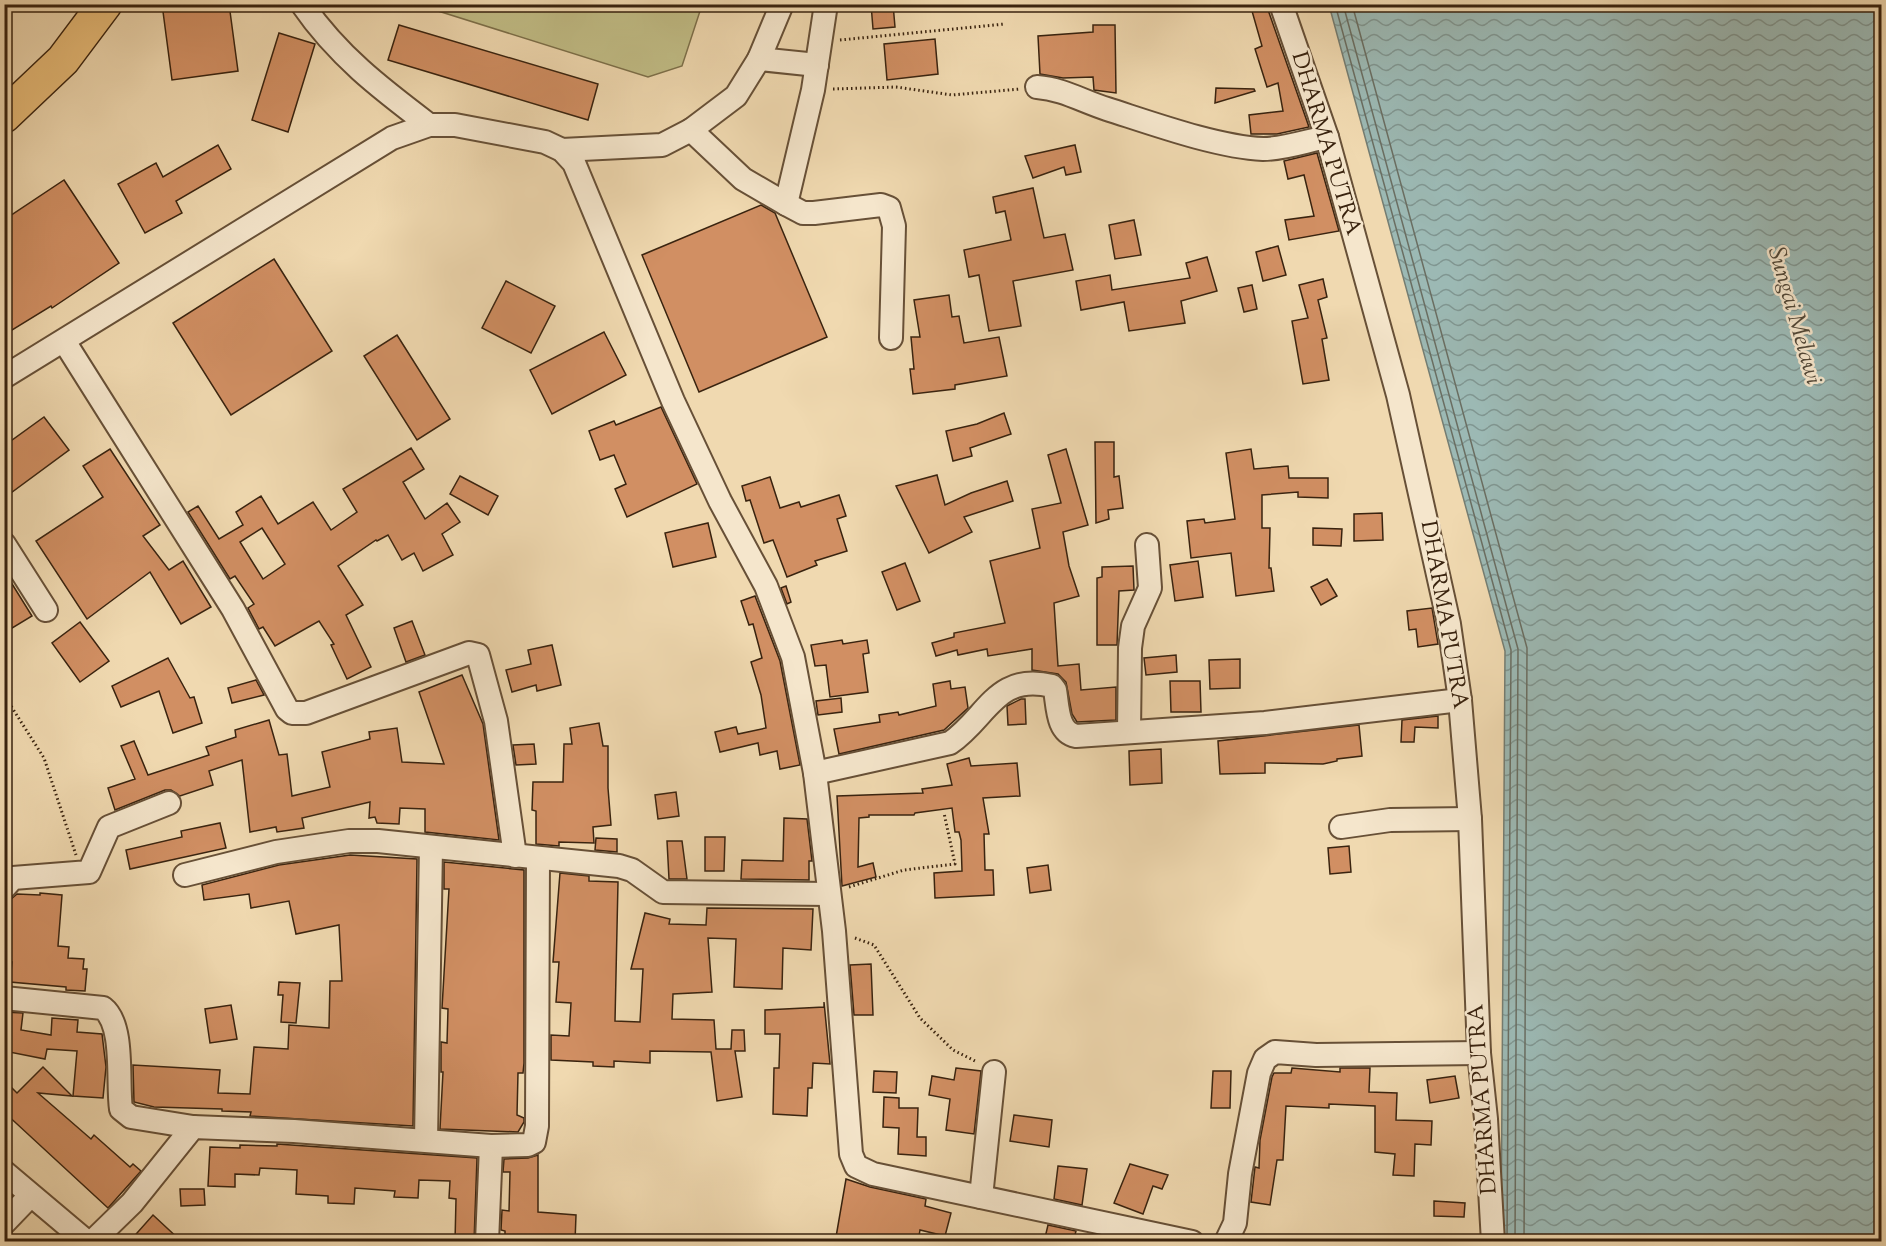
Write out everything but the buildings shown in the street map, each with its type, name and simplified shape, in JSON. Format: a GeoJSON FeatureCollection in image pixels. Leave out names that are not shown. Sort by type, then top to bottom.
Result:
{"type":"FeatureCollection","features":[{"type":"Feature","properties":{"kind":"highway"},"geometry":{"type":"LineString","coordinates":[[4,116],[63,60],[105,4]]}},
{"type":"Feature","properties":{"kind":"street"},"geometry":{"type":"LineString","coordinates":[[302,4],[325,37],[381,89],[429,125]]}},
{"type":"Feature","properties":{"kind":"street"},"geometry":{"type":"LineString","coordinates":[[4,377],[392,138],[429,125],[455,125],[534,140],[562,150],[662,145],[691,130],[736,96],[759,59],[782,4]]}},
{"type":"Feature","properties":{"kind":"street"},"geometry":{"type":"LineString","coordinates":[[786,204],[813,90],[826,4]]}},
{"type":"Feature","properties":{"kind":"street","name":"DHARMA PUTRA"},"geometry":{"type":"LineString","coordinates":[[1282,6],[1327,137],[1398,395],[1440,581],[1460,700],[1470,819],[1479,1053],[1486,1119],[1493,1242]]}},
{"type":"Feature","properties":{"kind":"street"},"geometry":{"type":"LineString","coordinates":[[759,59],[817,65]]}},
{"type":"Feature","properties":{"kind":"street"},"geometry":{"type":"LineString","coordinates":[[1037,87],[1058,89],[1098,106],[1171,129],[1250,147],[1269,148],[1327,137]]}},
{"type":"Feature","properties":{"kind":"street"},"geometry":{"type":"LineString","coordinates":[[691,130],[743,179],[803,213],[881,205],[889,208],[894,226],[891,338]]}},
{"type":"Feature","properties":{"kind":"street"},"geometry":{"type":"LineString","coordinates":[[562,150],[574,163],[673,401],[720,501],[766,586],[793,657],[815,773],[834,932],[851,1154],[856,1166],[873,1174],[1192,1242]]}},
{"type":"Feature","properties":{"kind":"street"},"geometry":{"type":"LineString","coordinates":[[64,341],[233,609],[287,708],[292,713],[306,712],[469,653],[478,655],[496,721],[514,856]]}},
{"type":"Feature","properties":{"kind":"street"},"geometry":{"type":"LineString","coordinates":[[4,544],[46,610]]}},
{"type":"Feature","properties":{"kind":"street"},"geometry":{"type":"LineString","coordinates":[[1129,732],[1130,648],[1133,626],[1150,588],[1147,544]]}},
{"type":"Feature","properties":{"kind":"street"},"geometry":{"type":"LineString","coordinates":[[815,773],[950,743],[961,736],[1002,691],[1011,686],[1052,686],[1055,690],[1063,729],[1067,734],[1090,736],[1265,723],[1460,700]]}},
{"type":"Feature","properties":{"kind":"street"},"geometry":{"type":"LineString","coordinates":[[4,888],[13,878],[82,874],[93,868],[109,827],[169,803]]}},
{"type":"Feature","properties":{"kind":"street"},"geometry":{"type":"LineString","coordinates":[[1341,827],[1390,820],[1470,819]]}},
{"type":"Feature","properties":{"kind":"street"},"geometry":{"type":"LineString","coordinates":[[185,875],[316,844],[378,841],[627,867],[663,892],[829,894]]}},
{"type":"Feature","properties":{"kind":"street"},"geometry":{"type":"LineString","coordinates":[[426,1140],[431,847]]}},
{"type":"Feature","properties":{"kind":"street"},"geometry":{"type":"LineString","coordinates":[[4,998],[103,1008],[112,1020],[118,1043],[121,1109],[131,1118],[193,1127],[426,1140],[491,1146],[528,1145],[534,1142],[537,1136],[538,859]]}},
{"type":"Feature","properties":{"kind":"street"},"geometry":{"type":"LineString","coordinates":[[1226,1242],[1235,1223],[1240,1174],[1259,1073],[1265,1059],[1275,1052],[1479,1053]]}},
{"type":"Feature","properties":{"kind":"street"},"geometry":{"type":"LineString","coordinates":[[981,1197],[994,1072]]}},
{"type":"Feature","properties":{"kind":"street"},"geometry":{"type":"LineString","coordinates":[[92,1242],[132,1203],[193,1127]]}},
{"type":"Feature","properties":{"kind":"street"},"geometry":{"type":"LineString","coordinates":[[487,1242],[491,1146]]}},
{"type":"Feature","properties":{"kind":"street"},"geometry":{"type":"LineString","coordinates":[[4,1172],[87,1242]]}},
{"type":"Feature","properties":{"kind":"street"},"geometry":{"type":"LineString","coordinates":[[4,1223],[30,1196]]}},
{"type":"Feature","properties":{"kind":"path"},"geometry":{"type":"LineString","coordinates":[[820,41],[1005,24]]}},
{"type":"Feature","properties":{"kind":"path"},"geometry":{"type":"LineString","coordinates":[[813,90],[896,87],[952,95],[1037,87]]}},
{"type":"Feature","properties":{"kind":"path"},"geometry":{"type":"LineString","coordinates":[[4,695],[44,758],[82,874]]}},
{"type":"Feature","properties":{"kind":"path"},"geometry":{"type":"LineString","coordinates":[[829,894],[904,870],[955,864],[944,813]]}},
{"type":"Feature","properties":{"kind":"path"},"geometry":{"type":"LineString","coordinates":[[834,932],[874,945],[920,1018],[953,1050],[994,1072]]}},
{"type":"Feature","properties":{"kind":"shaded area"},"geometry":{"type":"Polygon","coordinates":[[[419,5],[702,5],[682,66],[648,77],[419,5]]]}},
{"type":"Feature","properties":{"kind":"water","name":"Sungai Melawi"},"geometry":{"type":"Polygon","coordinates":[[[1329,5],[1881,5],[1881,1241],[1501,1241],[1505,651],[1329,5]]]}}]}
